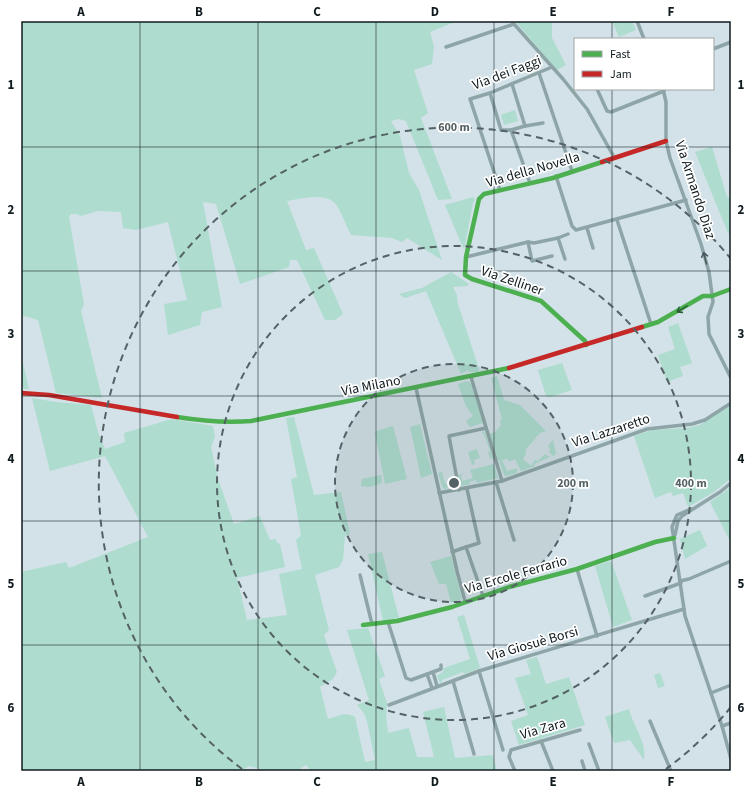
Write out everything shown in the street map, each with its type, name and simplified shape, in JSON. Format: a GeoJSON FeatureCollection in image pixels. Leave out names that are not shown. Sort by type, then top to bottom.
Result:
{"type":"FeatureCollection","features":[{"type":"Feature","properties":{"kind":"street"},"geometry":{"type":"LineString","coordinates":[[637,21],[644,38]]}},
{"type":"Feature","properties":{"kind":"street"},"geometry":{"type":"LineString","coordinates":[[446,47],[514,24],[587,109],[614,157]]}},
{"type":"Feature","properties":{"kind":"street"},"geometry":{"type":"LineString","coordinates":[[714,49],[731,42]]}},
{"type":"Feature","properties":{"kind":"street","name":"Via dei Faggi"},"geometry":{"type":"LineString","coordinates":[[500,190],[470,99],[490,93],[552,67]]}},
{"type":"Feature","properties":{"kind":"street"},"geometry":{"type":"LineString","coordinates":[[539,73],[572,171]]}},
{"type":"Feature","properties":{"kind":"street"},"geometry":{"type":"LineString","coordinates":[[512,84],[525,126]]}},
{"type":"Feature","properties":{"kind":"street","name":"Via Armando Diaz"},"geometry":{"type":"LineString","coordinates":[[597,90],[607,111],[611,112],[663,90],[666,102],[666,142],[704,254],[712,296]]}},
{"type":"Feature","properties":{"kind":"street"},"geometry":{"type":"LineString","coordinates":[[490,93],[501,130],[511,130],[543,123]]}},
{"type":"Feature","properties":{"kind":"street"},"geometry":{"type":"LineString","coordinates":[[511,130],[530,183]]}},
{"type":"Feature","properties":{"kind":"street","name":"Via della Novella"},"geometry":{"type":"LineString","coordinates":[[464,273],[466,257],[479,199],[484,194],[556,176],[666,142]]}},
{"type":"Feature","properties":{"kind":"street"},"geometry":{"type":"LineString","coordinates":[[556,176],[572,226],[576,230],[686,200]]}},
{"type":"Feature","properties":{"kind":"street"},"geometry":{"type":"LineString","coordinates":[[617,220],[651,324]]}},
{"type":"Feature","properties":{"kind":"street"},"geometry":{"type":"LineString","coordinates":[[586,228],[593,248]]}},
{"type":"Feature","properties":{"kind":"street"},"geometry":{"type":"LineString","coordinates":[[466,257],[528,242],[534,243],[558,238],[568,234]]}},
{"type":"Feature","properties":{"kind":"street"},"geometry":{"type":"LineString","coordinates":[[558,238],[565,259]]}},
{"type":"Feature","properties":{"kind":"street"},"geometry":{"type":"LineString","coordinates":[[528,242],[532,261],[552,256]]}},
{"type":"Feature","properties":{"kind":"street","name":"Via Zelliner"},"geometry":{"type":"LineString","coordinates":[[464,273],[472,279],[541,301],[560,317],[585,341],[586,344]]}},
{"type":"Feature","properties":{"kind":"street","name":"Via Milano"},"geometry":{"type":"LineString","coordinates":[[21,393],[50,395],[209,422],[230,423],[255,420],[471,377],[512,367],[651,324],[667,318],[704,296],[712,296],[731,289]]}},
{"type":"Feature","properties":{"kind":"street"},"geometry":{"type":"LineString","coordinates":[[712,296],[713,302],[708,317],[708,334],[731,378]]}},
{"type":"Feature","properties":{"kind":"street"},"geometry":{"type":"LineString","coordinates":[[471,377],[502,481]]}},
{"type":"Feature","properties":{"kind":"street"},"geometry":{"type":"LineString","coordinates":[[416,388],[452,552],[465,601]]}},
{"type":"Feature","properties":{"kind":"street","name":"Via Lazzaretto"},"geometry":{"type":"LineString","coordinates":[[440,493],[467,489],[502,481],[647,429],[699,422],[731,403]]}},
{"type":"Feature","properties":{"kind":"street"},"geometry":{"type":"LineString","coordinates":[[459,490],[449,436],[486,428]]}},
{"type":"Feature","properties":{"kind":"street"},"geometry":{"type":"LineString","coordinates":[[496,482],[514,540]]}},
{"type":"Feature","properties":{"kind":"street"},"geometry":{"type":"LineString","coordinates":[[731,483],[720,492],[691,509],[679,514],[674,519],[672,527],[684,609],[722,726],[731,759]]}},
{"type":"Feature","properties":{"kind":"street"},"geometry":{"type":"LineString","coordinates":[[452,552],[480,543],[467,489]]}},
{"type":"Feature","properties":{"kind":"street","name":"Via Ercole Ferrario"},"geometry":{"type":"LineString","coordinates":[[363,625],[420,616],[465,601],[577,569],[655,542],[674,538]]}},
{"type":"Feature","properties":{"kind":"street"},"geometry":{"type":"LineString","coordinates":[[466,547],[483,596]]}},
{"type":"Feature","properties":{"kind":"street"},"geometry":{"type":"LineString","coordinates":[[645,596],[731,561]]}},
{"type":"Feature","properties":{"kind":"street"},"geometry":{"type":"LineString","coordinates":[[577,569],[597,636]]}},
{"type":"Feature","properties":{"kind":"street"},"geometry":{"type":"LineString","coordinates":[[360,575],[372,624]]}},
{"type":"Feature","properties":{"kind":"street","name":"Via Giosuè Borsi"},"geometry":{"type":"LineString","coordinates":[[389,705],[479,671],[684,609]]}},
{"type":"Feature","properties":{"kind":"street"},"geometry":{"type":"LineString","coordinates":[[388,622],[406,678],[410,680],[441,669],[441,666]]}},
{"type":"Feature","properties":{"kind":"street"},"geometry":{"type":"LineString","coordinates":[[479,671],[503,750]]}},
{"type":"Feature","properties":{"kind":"street"},"geometry":{"type":"LineString","coordinates":[[433,672],[437,686]]}},
{"type":"Feature","properties":{"kind":"street"},"geometry":{"type":"LineString","coordinates":[[427,674],[432,688]]}},
{"type":"Feature","properties":{"kind":"street"},"geometry":{"type":"LineString","coordinates":[[453,681],[474,754]]}},
{"type":"Feature","properties":{"kind":"street"},"geometry":{"type":"LineString","coordinates":[[711,693],[731,685]]}},
{"type":"Feature","properties":{"kind":"street"},"geometry":{"type":"LineString","coordinates":[[650,721],[671,771]]}},
{"type":"Feature","properties":{"kind":"street"},"geometry":{"type":"LineString","coordinates":[[722,726],[731,723]]}},
{"type":"Feature","properties":{"kind":"street","name":"Via Zara"},"geometry":{"type":"LineString","coordinates":[[515,771],[509,756],[510,752],[580,730]]}},
{"type":"Feature","properties":{"kind":"street"},"geometry":{"type":"LineString","coordinates":[[541,741],[553,771]]}},
{"type":"Feature","properties":{"kind":"street"},"geometry":{"type":"LineString","coordinates":[[589,744],[599,771]]}},
{"type":"Feature","properties":{"kind":"street"},"geometry":{"type":"LineString","coordinates":[[582,761],[585,771]]}},
{"type":"Feature","properties":{"kind":"green space"},"geometry":{"type":"Polygon","coordinates":[[[21,21],[457,21],[430,32],[434,47],[432,64],[414,70],[428,113],[421,118],[452,199],[438,200],[406,121],[399,119],[391,121],[400,136],[409,173],[419,190],[442,260],[407,238],[402,242],[392,238],[351,235],[341,213],[333,201],[321,197],[314,197],[287,201],[306,250],[314,248],[343,314],[335,320],[325,320],[297,260],[290,260],[289,267],[240,284],[216,204],[203,202],[222,307],[202,312],[200,325],[168,335],[164,304],[187,300],[168,222],[136,230],[123,228],[121,212],[97,211],[81,216],[71,214],[69,217],[84,304],[81,311],[102,398],[56,393],[38,320],[21,315],[21,21]]]}},
{"type":"Feature","properties":{"kind":"green space"},"geometry":{"type":"Polygon","coordinates":[[[515,21],[552,21],[552,38],[566,65],[557,70],[515,21]]]}},
{"type":"Feature","properties":{"kind":"green space"},"geometry":{"type":"Polygon","coordinates":[[[612,21],[632,21],[636,30],[619,37],[612,21]]]}},
{"type":"Feature","properties":{"kind":"green space"},"geometry":{"type":"Polygon","coordinates":[[[515,110],[518,121],[504,125],[501,115],[515,110]]]}},
{"type":"Feature","properties":{"kind":"green space"},"geometry":{"type":"Polygon","coordinates":[[[712,147],[727,197],[731,199],[731,232],[728,233],[695,152],[712,147]]]}},
{"type":"Feature","properties":{"kind":"green space"},"geometry":{"type":"Polygon","coordinates":[[[473,197],[475,200],[473,203],[464,250],[445,205],[473,197]]]}},
{"type":"Feature","properties":{"kind":"green space"},"geometry":{"type":"Polygon","coordinates":[[[451,272],[469,284],[467,286],[453,287],[457,295],[457,301],[479,369],[478,372],[469,372],[468,370],[461,374],[426,291],[405,298],[399,294],[422,288],[451,272]]]}},
{"type":"Feature","properties":{"kind":"green space"},"geometry":{"type":"Polygon","coordinates":[[[678,323],[692,363],[680,367],[683,376],[667,382],[658,355],[675,349],[668,327],[678,323]]]}},
{"type":"Feature","properties":{"kind":"green space"},"geometry":{"type":"Polygon","coordinates":[[[21,355],[29,389],[24,389],[21,384],[21,355]]]}},
{"type":"Feature","properties":{"kind":"green space"},"geometry":{"type":"Polygon","coordinates":[[[562,363],[572,390],[550,397],[546,396],[538,370],[562,363]]]}},
{"type":"Feature","properties":{"kind":"green space"},"geometry":{"type":"Polygon","coordinates":[[[497,376],[504,400],[520,405],[546,431],[540,433],[526,449],[526,454],[523,459],[531,466],[535,460],[538,461],[545,454],[550,457],[534,464],[535,466],[521,471],[515,459],[509,462],[508,459],[502,460],[507,471],[517,468],[517,473],[506,476],[504,475],[499,460],[497,460],[489,434],[495,432],[501,425],[500,420],[502,419],[491,378],[497,376]]]}},
{"type":"Feature","properties":{"kind":"green space"},"geometry":{"type":"Polygon","coordinates":[[[468,381],[471,384],[483,423],[470,427],[466,421],[473,416],[466,406],[458,384],[468,381]]]}},
{"type":"Feature","properties":{"kind":"green space"},"geometry":{"type":"Polygon","coordinates":[[[32,398],[91,405],[98,432],[105,449],[125,442],[124,433],[172,419],[213,426],[215,437],[211,447],[218,479],[234,524],[260,516],[270,540],[276,539],[277,543],[280,544],[285,567],[237,578],[247,620],[287,615],[279,574],[302,569],[296,540],[301,535],[291,479],[297,477],[286,418],[294,417],[314,495],[341,492],[350,534],[345,536],[343,560],[339,567],[315,575],[329,630],[324,635],[337,672],[333,679],[320,687],[328,719],[345,714],[355,717],[365,762],[375,760],[367,721],[364,713],[357,705],[369,700],[347,630],[368,628],[385,676],[379,679],[387,703],[386,716],[388,733],[409,728],[417,757],[434,757],[423,712],[444,707],[455,758],[493,755],[497,771],[311,771],[306,765],[301,768],[300,771],[261,771],[257,768],[249,766],[241,771],[21,771],[21,572],[66,562],[69,568],[148,537],[105,456],[50,471],[32,398]]]}},
{"type":"Feature","properties":{"kind":"green space"},"geometry":{"type":"Polygon","coordinates":[[[731,405],[731,478],[714,492],[688,507],[683,493],[673,496],[671,492],[655,498],[634,436],[652,430],[687,428],[700,425],[731,405]]]}},
{"type":"Feature","properties":{"kind":"green space"},"geometry":{"type":"Polygon","coordinates":[[[420,424],[432,474],[421,478],[410,427],[420,424]]]}},
{"type":"Feature","properties":{"kind":"green space"},"geometry":{"type":"Polygon","coordinates":[[[393,426],[407,479],[385,484],[375,433],[376,431],[393,426]]]}},
{"type":"Feature","properties":{"kind":"green space"},"geometry":{"type":"Polygon","coordinates":[[[482,431],[485,432],[494,460],[490,458],[488,452],[490,451],[484,435],[485,434],[483,434],[482,431]]]}},
{"type":"Feature","properties":{"kind":"green space"},"geometry":{"type":"Polygon","coordinates":[[[553,440],[556,454],[553,456],[549,452],[550,449],[548,446],[553,440]]]}},
{"type":"Feature","properties":{"kind":"green space"},"geometry":{"type":"Polygon","coordinates":[[[477,449],[480,458],[474,460],[475,464],[472,465],[468,452],[477,449]]]}},
{"type":"Feature","properties":{"kind":"green space"},"geometry":{"type":"Polygon","coordinates":[[[494,464],[498,478],[477,483],[476,480],[469,482],[470,484],[461,486],[458,475],[465,473],[461,475],[462,481],[473,478],[470,470],[494,464]]]}},
{"type":"Feature","properties":{"kind":"green space"},"geometry":{"type":"Polygon","coordinates":[[[442,472],[445,484],[451,483],[451,480],[455,478],[456,488],[453,488],[453,486],[447,487],[446,490],[443,488],[438,473],[442,472]]]}},
{"type":"Feature","properties":{"kind":"green space"},"geometry":{"type":"Polygon","coordinates":[[[381,475],[382,483],[370,487],[361,486],[362,479],[381,475]]]}},
{"type":"Feature","properties":{"kind":"green space"},"geometry":{"type":"Polygon","coordinates":[[[731,487],[731,543],[710,502],[731,487]]]}},
{"type":"Feature","properties":{"kind":"green space"},"geometry":{"type":"Polygon","coordinates":[[[700,530],[707,546],[685,559],[680,539],[700,530]]]}},
{"type":"Feature","properties":{"kind":"green space"},"geometry":{"type":"Polygon","coordinates":[[[382,552],[399,618],[383,621],[368,554],[382,552]]]}},
{"type":"Feature","properties":{"kind":"green space"},"geometry":{"type":"Polygon","coordinates":[[[451,556],[462,599],[451,603],[446,584],[439,584],[430,562],[451,556]]]}},
{"type":"Feature","properties":{"kind":"green space"},"geometry":{"type":"Polygon","coordinates":[[[611,561],[632,620],[613,627],[595,566],[611,561]]]}},
{"type":"Feature","properties":{"kind":"green space"},"geometry":{"type":"Polygon","coordinates":[[[464,615],[480,668],[464,674],[463,672],[442,680],[440,683],[437,676],[443,672],[444,668],[470,659],[457,617],[464,615]]]}},
{"type":"Feature","properties":{"kind":"green space"},"geometry":{"type":"Polygon","coordinates":[[[537,657],[546,684],[569,677],[585,725],[519,745],[511,721],[528,715],[515,678],[531,674],[526,660],[537,657]]]}},
{"type":"Feature","properties":{"kind":"green space"},"geometry":{"type":"Polygon","coordinates":[[[660,673],[665,686],[658,688],[654,675],[660,673]]]}},
{"type":"Feature","properties":{"kind":"green space"},"geometry":{"type":"Polygon","coordinates":[[[629,709],[642,740],[644,760],[630,740],[614,743],[605,717],[629,709]]]}},
{"type":"Feature","properties":{"kind":"traffic: fast"},"geometry":{"type":"LineString","coordinates":[[586,345],[585,341],[541,301],[472,279],[465,275],[466,257],[479,199],[484,194],[553,178],[602,162]]}},
{"type":"Feature","properties":{"kind":"traffic: fast"},"geometry":{"type":"LineString","coordinates":[[642,327],[658,322],[703,296],[712,296],[731,289]]}},
{"type":"Feature","properties":{"kind":"traffic: fast"},"geometry":{"type":"LineString","coordinates":[[177,417],[195,420],[232,422],[251,421],[509,368]]}},
{"type":"Feature","properties":{"kind":"traffic: fast"},"geometry":{"type":"LineString","coordinates":[[363,625],[397,621],[452,607],[509,587],[577,569],[655,542],[674,538]]}},
{"type":"Feature","properties":{"kind":"traffic: jam"},"geometry":{"type":"LineString","coordinates":[[602,162],[666,141]]}},
{"type":"Feature","properties":{"kind":"traffic: jam"},"geometry":{"type":"LineString","coordinates":[[509,368],[642,327]]}},
{"type":"Feature","properties":{"kind":"traffic: jam"},"geometry":{"type":"LineString","coordinates":[[21,393],[49,395],[177,417]]}}]}
